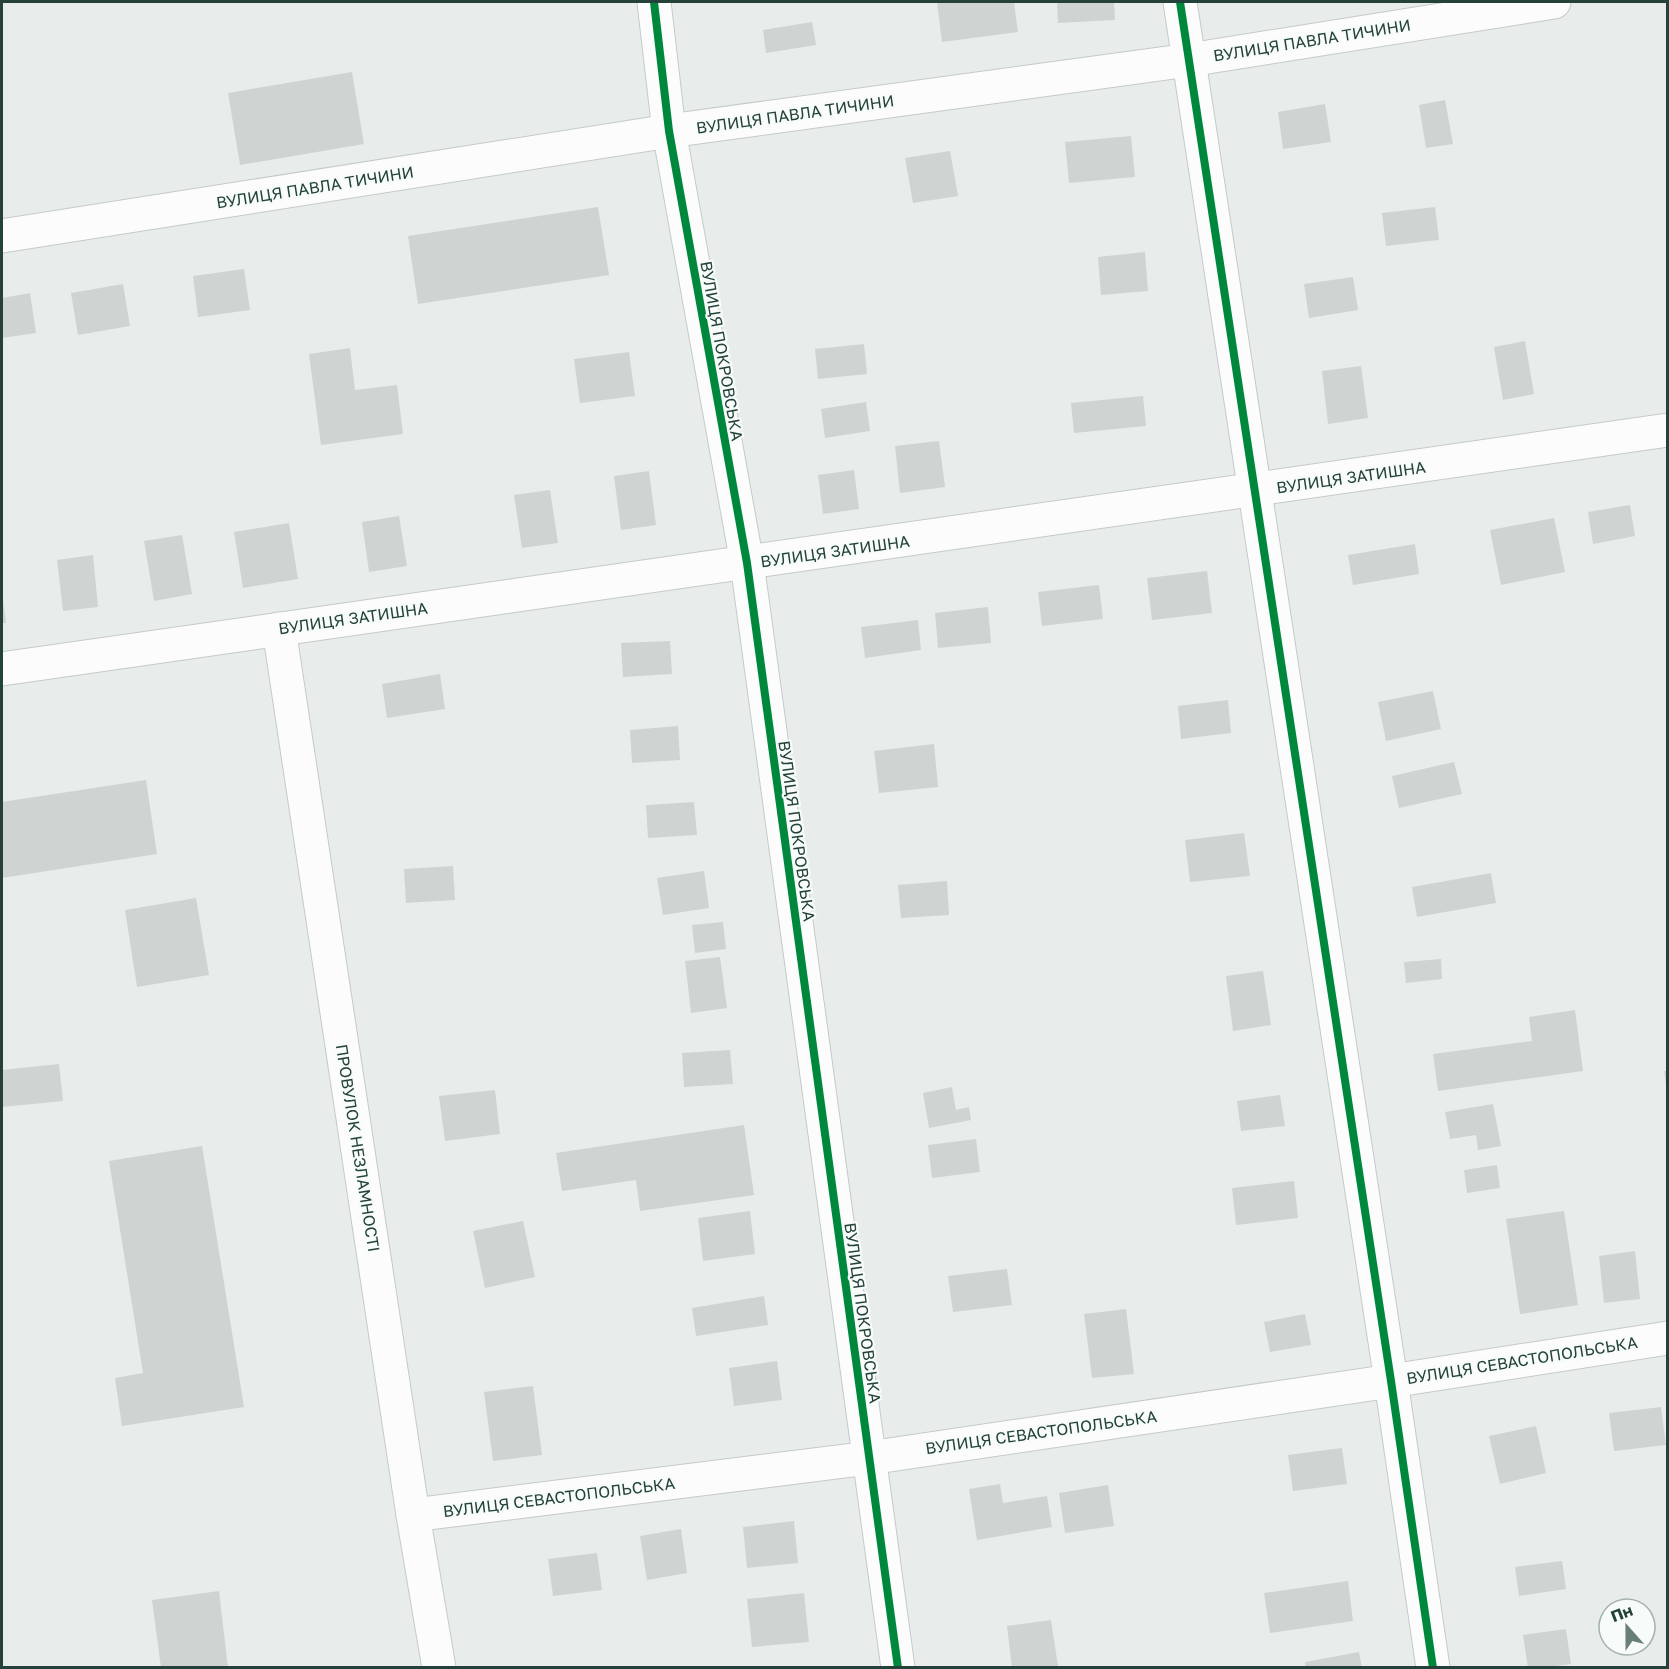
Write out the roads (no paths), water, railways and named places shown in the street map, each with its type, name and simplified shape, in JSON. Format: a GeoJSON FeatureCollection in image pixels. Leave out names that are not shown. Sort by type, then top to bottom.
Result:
{"type":"FeatureCollection","features":[{"type":"Feature","properties":{"kind":"street","name":"ВУЛИЦЯ ПОКРОВСЬКА"},"geometry":{"type":"LineString","coordinates":[[654,2],[669,131],[747,563],[898,1668]]}},
{"type":"Feature","properties":{"kind":"street"},"geometry":{"type":"LineString","coordinates":[[1180,2],[1433,1668]]}},
{"type":"Feature","properties":{"kind":"street","name":"ВУЛИЦЯ ПАВЛА ТИЧИНИ"},"geometry":{"type":"LineString","coordinates":[[2,236],[669,131],[1189,60],[1554,2]]}},
{"type":"Feature","properties":{"kind":"street","name":"ВУЛИЦЯ ЗАТИШНА"},"geometry":{"type":"LineString","coordinates":[[2,669],[1255,492],[1668,430]]}},
{"type":"Feature","properties":{"kind":"street","name":"ПРОВУЛОК НЕЗЛАМНОСТІ"},"geometry":{"type":"LineString","coordinates":[[279,629],[413,1515],[439,1668]]}},
{"type":"Feature","properties":{"kind":"street","name":"ВУЛИЦЯ СЕВАСТОПОЛЬСЬКА"},"geometry":{"type":"LineString","coordinates":[[413,1515],[869,1458],[1668,1338]]}}]}
